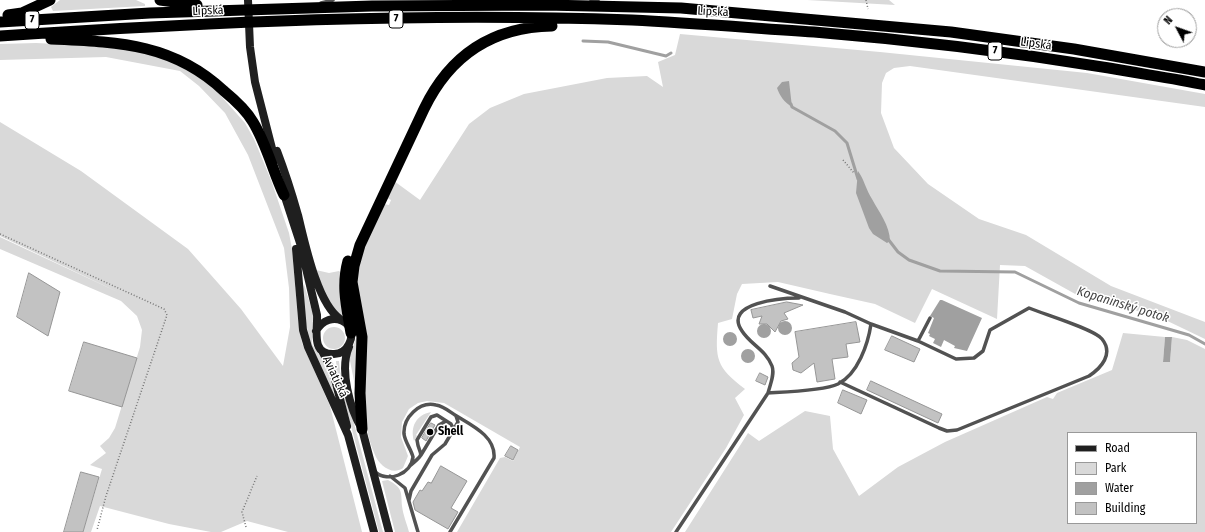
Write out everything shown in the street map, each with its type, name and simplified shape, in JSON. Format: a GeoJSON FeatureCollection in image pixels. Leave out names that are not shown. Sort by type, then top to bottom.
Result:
{"type":"FeatureCollection","features":[{"type":"Feature","properties":{"kind":"highway"},"geometry":{"type":"LineString","coordinates":[[0,17],[22,13],[50,0]]}},
{"type":"Feature","properties":{"kind":"highway"},"geometry":{"type":"LineString","coordinates":[[160,0],[171,3],[236,9]]}},
{"type":"Feature","properties":{"kind":"highway","name":"Lipská"},"geometry":{"type":"LineString","coordinates":[[0,22],[299,7],[474,5],[631,6],[718,10],[951,32],[1074,49],[1205,72]]}},
{"type":"Feature","properties":{"kind":"highway","name":"Lipská"},"geometry":{"type":"LineString","coordinates":[[0,36],[186,25],[334,20],[476,18],[632,20],[822,33],[951,45],[1064,61],[1205,85]]}},
{"type":"Feature","properties":{"kind":"highway"},"geometry":{"type":"LineString","coordinates":[[362,430],[360,393],[362,337],[354,300],[353,274],[356,255],[432,92],[447,71],[465,54],[485,41],[517,29],[539,26],[609,26],[632,20]]}},
{"type":"Feature","properties":{"kind":"highway"},"geometry":{"type":"LineString","coordinates":[[0,36],[126,44],[168,54],[190,65],[218,85],[238,104],[252,121],[284,195]]}},
{"type":"Feature","properties":{"kind":"highway"},"geometry":{"type":"LineString","coordinates":[[351,338],[344,297],[346,267],[365,222],[383,198]]}},
{"type":"Feature","properties":{"kind":"main road"},"geometry":{"type":"LineString","coordinates":[[248,0],[250,47],[258,97],[280,175],[284,195],[300,243],[317,315],[316,340],[327,358],[333,372],[347,422],[348,435]]}},
{"type":"Feature","properties":{"kind":"main road"},"geometry":{"type":"LineString","coordinates":[[267,128],[289,186],[309,259],[326,303],[332,312],[346,323],[351,338],[344,351],[339,353],[328,353],[320,348]]}},
{"type":"Feature","properties":{"kind":"main road","name":"Aviatická"},"geometry":{"type":"LineString","coordinates":[[294,228],[305,338],[348,435],[374,532]]}},
{"type":"Feature","properties":{"kind":"main road"},"geometry":{"type":"LineString","coordinates":[[316,330],[323,321],[329,318],[340,319]]}},
{"type":"Feature","properties":{"kind":"main road","name":"Aviatická"},"geometry":{"type":"LineString","coordinates":[[351,338],[344,369],[356,420],[362,430],[389,532]]}},
{"type":"Feature","properties":{"kind":"lane"},"geometry":{"type":"LineString","coordinates":[[299,7],[333,0]]}},
{"type":"Feature","properties":{"kind":"lane"},"geometry":{"type":"LineString","coordinates":[[591,0],[631,6]]}},
{"type":"Feature","properties":{"kind":"lane"},"geometry":{"type":"LineString","coordinates":[[770,286],[845,312],[871,324],[918,341],[956,359],[974,358],[983,351],[990,330],[1029,308],[1091,332],[1102,338],[1108,350],[1106,360],[1100,369],[1089,376],[957,430],[948,431],[939,428],[840,382]]}},
{"type":"Feature","properties":{"kind":"lane"},"geometry":{"type":"LineString","coordinates":[[676,532],[768,393],[772,380],[772,368],[762,349],[748,339],[741,330],[738,320],[742,312],[753,305],[779,298],[802,298]]}},
{"type":"Feature","properties":{"kind":"lane"},"geometry":{"type":"LineString","coordinates":[[918,341],[930,318]]}},
{"type":"Feature","properties":{"kind":"lane"},"geometry":{"type":"LineString","coordinates":[[768,393],[796,392],[840,382],[861,358],[868,344],[871,324]]}},
{"type":"Feature","properties":{"kind":"lane"},"geometry":{"type":"LineString","coordinates":[[411,465],[412,454],[404,435],[405,425],[412,413],[419,408],[433,404],[441,406],[482,431],[492,447],[494,458],[450,532]]}},
{"type":"Feature","properties":{"kind":"lane"},"geometry":{"type":"LineString","coordinates":[[420,457],[421,452],[417,440],[429,419],[437,415],[453,425],[453,431]]}},
{"type":"Feature","properties":{"kind":"lane"},"geometry":{"type":"LineString","coordinates":[[409,500],[411,491],[432,455],[445,444],[453,431],[459,420],[456,416]]}},
{"type":"Feature","properties":{"kind":"lane"},"geometry":{"type":"LineString","coordinates":[[372,467],[379,475],[390,476],[403,474],[420,457],[439,425],[443,421],[447,421]]}},
{"type":"Feature","properties":{"kind":"lane"},"geometry":{"type":"LineString","coordinates":[[390,476],[405,488],[418,532]]}},
{"type":"Feature","properties":{"kind":"path"},"geometry":{"type":"LineString","coordinates":[[866,0],[868,10]]}},
{"type":"Feature","properties":{"kind":"path"},"geometry":{"type":"LineString","coordinates":[[843,160],[854,173]]}},
{"type":"Feature","properties":{"kind":"path"},"geometry":{"type":"LineString","coordinates":[[0,234],[164,309],[167,316],[106,496],[97,530]]}},
{"type":"Feature","properties":{"kind":"path"},"geometry":{"type":"LineString","coordinates":[[246,527],[242,512],[257,476]]}},
{"type":"Feature","properties":{"kind":"green space"},"geometry":{"type":"Polygon","coordinates":[[[60,0],[136,0],[145,4],[145,6],[53,11],[51,7],[60,0]]]}},
{"type":"Feature","properties":{"kind":"green space"},"geometry":{"type":"Polygon","coordinates":[[[807,0],[889,0],[895,5],[807,0]]]}},
{"type":"Feature","properties":{"kind":"green space"},"geometry":{"type":"Polygon","coordinates":[[[680,34],[1087,73],[1205,94],[1205,107],[910,66],[894,68],[886,73],[882,83],[881,113],[894,148],[928,184],[979,219],[1026,235],[1111,286],[1205,322],[1205,339],[1157,316],[1077,295],[1025,266],[1000,265],[997,319],[932,289],[915,323],[875,304],[778,282],[742,284],[737,294],[732,319],[718,323],[717,345],[718,354],[723,368],[745,389],[735,398],[744,415],[726,448],[671,532],[457,532],[500,458],[505,457],[513,461],[520,447],[444,403],[427,401],[418,403],[409,409],[402,422],[401,437],[408,456],[403,468],[395,471],[390,470],[383,466],[377,459],[370,442],[364,413],[357,307],[356,286],[358,266],[365,243],[384,204],[389,205],[391,200],[387,198],[394,181],[420,200],[469,124],[490,108],[524,94],[607,78],[647,76],[663,87],[658,62],[675,55],[680,34]]]}},
{"type":"Feature","properties":{"kind":"green space"},"geometry":{"type":"Polygon","coordinates":[[[36,43],[116,47],[138,50],[183,66],[213,87],[245,123],[254,139],[271,180],[289,233],[302,343],[330,406],[362,532],[288,532],[247,521],[221,532],[211,532],[169,524],[100,506],[91,532],[83,532],[102,469],[90,465],[106,453],[100,446],[109,438],[115,428],[140,347],[142,330],[137,316],[121,301],[0,249],[0,237],[122,294],[0,236],[0,122],[81,171],[188,249],[241,309],[283,366],[290,327],[289,288],[284,248],[248,155],[225,113],[199,86],[180,71],[106,57],[0,60],[0,44],[36,43]]]}},
{"type":"Feature","properties":{"kind":"green space"},"geometry":{"type":"Polygon","coordinates":[[[316,270],[329,273],[339,271],[341,273],[343,314],[341,316],[328,302],[316,270]]]}},
{"type":"Feature","properties":{"kind":"green space"},"geometry":{"type":"Polygon","coordinates":[[[304,284],[313,314],[312,344],[327,367],[335,397],[322,376],[311,343],[304,309],[304,284]]]}},
{"type":"Feature","properties":{"kind":"green space"},"geometry":{"type":"Polygon","coordinates":[[[334,327],[342,330],[345,338],[342,346],[334,349],[326,346],[323,338],[326,330],[334,327]]]}},
{"type":"Feature","properties":{"kind":"green space"},"geometry":{"type":"Polygon","coordinates":[[[358,333],[355,386],[350,355],[358,333]]]}},
{"type":"Feature","properties":{"kind":"green space"},"geometry":{"type":"Polygon","coordinates":[[[1123,333],[1165,337],[1163,362],[1170,362],[1172,337],[1187,340],[1205,349],[1205,532],[685,532],[748,433],[759,441],[805,411],[830,416],[833,449],[859,496],[898,467],[945,442],[1047,397],[1053,399],[1057,393],[1112,370],[1123,333]]]}},
{"type":"Feature","properties":{"kind":"green space"},"geometry":{"type":"Polygon","coordinates":[[[336,361],[339,361],[340,371],[383,532],[379,532],[337,373],[336,361]]]}},
{"type":"Feature","properties":{"kind":"green space"},"geometry":{"type":"Polygon","coordinates":[[[431,412],[416,435],[417,436],[414,441],[413,431],[415,422],[421,416],[431,412]]]}},
{"type":"Feature","properties":{"kind":"green space"},"geometry":{"type":"Polygon","coordinates":[[[388,480],[399,488],[409,532],[395,532],[382,481],[388,480]]]}},
{"type":"Feature","properties":{"kind":"water"},"geometry":{"type":"Polygon","coordinates":[[[789,81],[792,107],[779,94],[777,88],[782,82],[789,81]]]}},
{"type":"Feature","properties":{"kind":"water"},"geometry":{"type":"Polygon","coordinates":[[[858,171],[886,225],[890,235],[890,241],[887,243],[873,234],[869,228],[856,193],[858,171]]]}},
{"type":"Feature","properties":{"kind":"water"},"geometry":{"type":"Polygon","coordinates":[[[940,300],[982,318],[967,351],[954,348],[955,346],[944,340],[941,347],[933,343],[935,339],[929,336],[930,334],[928,333],[934,318],[930,316],[940,300]]]}},
{"type":"Feature","properties":{"kind":"water"},"geometry":{"type":"Polygon","coordinates":[[[782,321],[788,321],[792,325],[792,331],[788,335],[782,335],[778,331],[778,325],[782,321]]]}},
{"type":"Feature","properties":{"kind":"water"},"geometry":{"type":"Polygon","coordinates":[[[761,324],[767,324],[771,328],[771,334],[767,338],[761,338],[757,334],[757,328],[761,324]]]}},
{"type":"Feature","properties":{"kind":"water"},"geometry":{"type":"Polygon","coordinates":[[[727,332],[733,332],[737,336],[737,342],[733,346],[727,346],[723,342],[723,336],[727,332]]]}},
{"type":"Feature","properties":{"kind":"water"},"geometry":{"type":"Polygon","coordinates":[[[1165,337],[1172,337],[1170,362],[1163,362],[1165,337]]]}},
{"type":"Feature","properties":{"kind":"water"},"geometry":{"type":"Polygon","coordinates":[[[745,349],[751,349],[755,353],[755,359],[751,363],[745,363],[741,359],[741,353],[745,349]]]}},
{"type":"Feature","properties":{"kind":"building"},"geometry":{"type":"Polygon","coordinates":[[[29,273],[60,292],[48,336],[17,317],[29,273]]]}},
{"type":"Feature","properties":{"kind":"building"},"geometry":{"type":"Polygon","coordinates":[[[787,302],[803,305],[784,313],[788,319],[781,321],[775,332],[767,324],[759,324],[762,316],[753,318],[751,310],[787,302]]]}},
{"type":"Feature","properties":{"kind":"building"},"geometry":{"type":"Polygon","coordinates":[[[856,322],[860,342],[846,344],[848,357],[832,359],[835,379],[817,382],[814,363],[801,373],[793,370],[792,363],[799,357],[795,332],[856,322]]]}},
{"type":"Feature","properties":{"kind":"building"},"geometry":{"type":"Polygon","coordinates":[[[892,336],[920,349],[914,362],[885,350],[892,336]]]}},
{"type":"Feature","properties":{"kind":"building"},"geometry":{"type":"Polygon","coordinates":[[[84,342],[137,358],[122,407],[69,391],[84,342]]]}},
{"type":"Feature","properties":{"kind":"building"},"geometry":{"type":"Polygon","coordinates":[[[760,373],[768,377],[765,385],[756,381],[760,373]]]}},
{"type":"Feature","properties":{"kind":"building"},"geometry":{"type":"Polygon","coordinates":[[[871,381],[942,414],[938,423],[867,390],[871,381]]]}},
{"type":"Feature","properties":{"kind":"building"},"geometry":{"type":"Polygon","coordinates":[[[843,390],[867,400],[861,414],[838,403],[843,390]]]}},
{"type":"Feature","properties":{"kind":"building"},"geometry":{"type":"Polygon","coordinates":[[[431,423],[435,425],[426,441],[422,438],[431,423]]]}},
{"type":"Feature","properties":{"kind":"building"},"geometry":{"type":"Polygon","coordinates":[[[511,446],[518,450],[513,460],[505,456],[511,446]]]}},
{"type":"Feature","properties":{"kind":"building"},"geometry":{"type":"Polygon","coordinates":[[[441,466],[467,481],[451,508],[458,512],[448,529],[415,510],[413,502],[420,490],[422,491],[428,482],[431,483],[441,466]]]}},
{"type":"Feature","properties":{"kind":"building"},"geometry":{"type":"Polygon","coordinates":[[[81,472],[99,477],[83,532],[64,532],[81,472]]]}},
{"type":"Feature","properties":{"kind":"waterway"},"geometry":{"type":"LineString","coordinates":[[583,41],[608,42],[666,56],[671,53]]}},
{"type":"Feature","properties":{"kind":"waterway","name":"Kopaninský potok"},"geometry":{"type":"LineString","coordinates":[[791,104],[792,107],[835,131],[847,143],[858,179]]}},
{"type":"Feature","properties":{"kind":"waterway","name":"Kopaninský potok"},"geometry":{"type":"LineString","coordinates":[[888,239],[898,252],[909,260],[940,271],[1015,272],[1079,303],[1189,335],[1205,344]]}},
{"type":"Feature","properties":{"kind":"place","name":"Shell"},"geometry":{"type":"Point","coordinates":[430,432]}}]}
